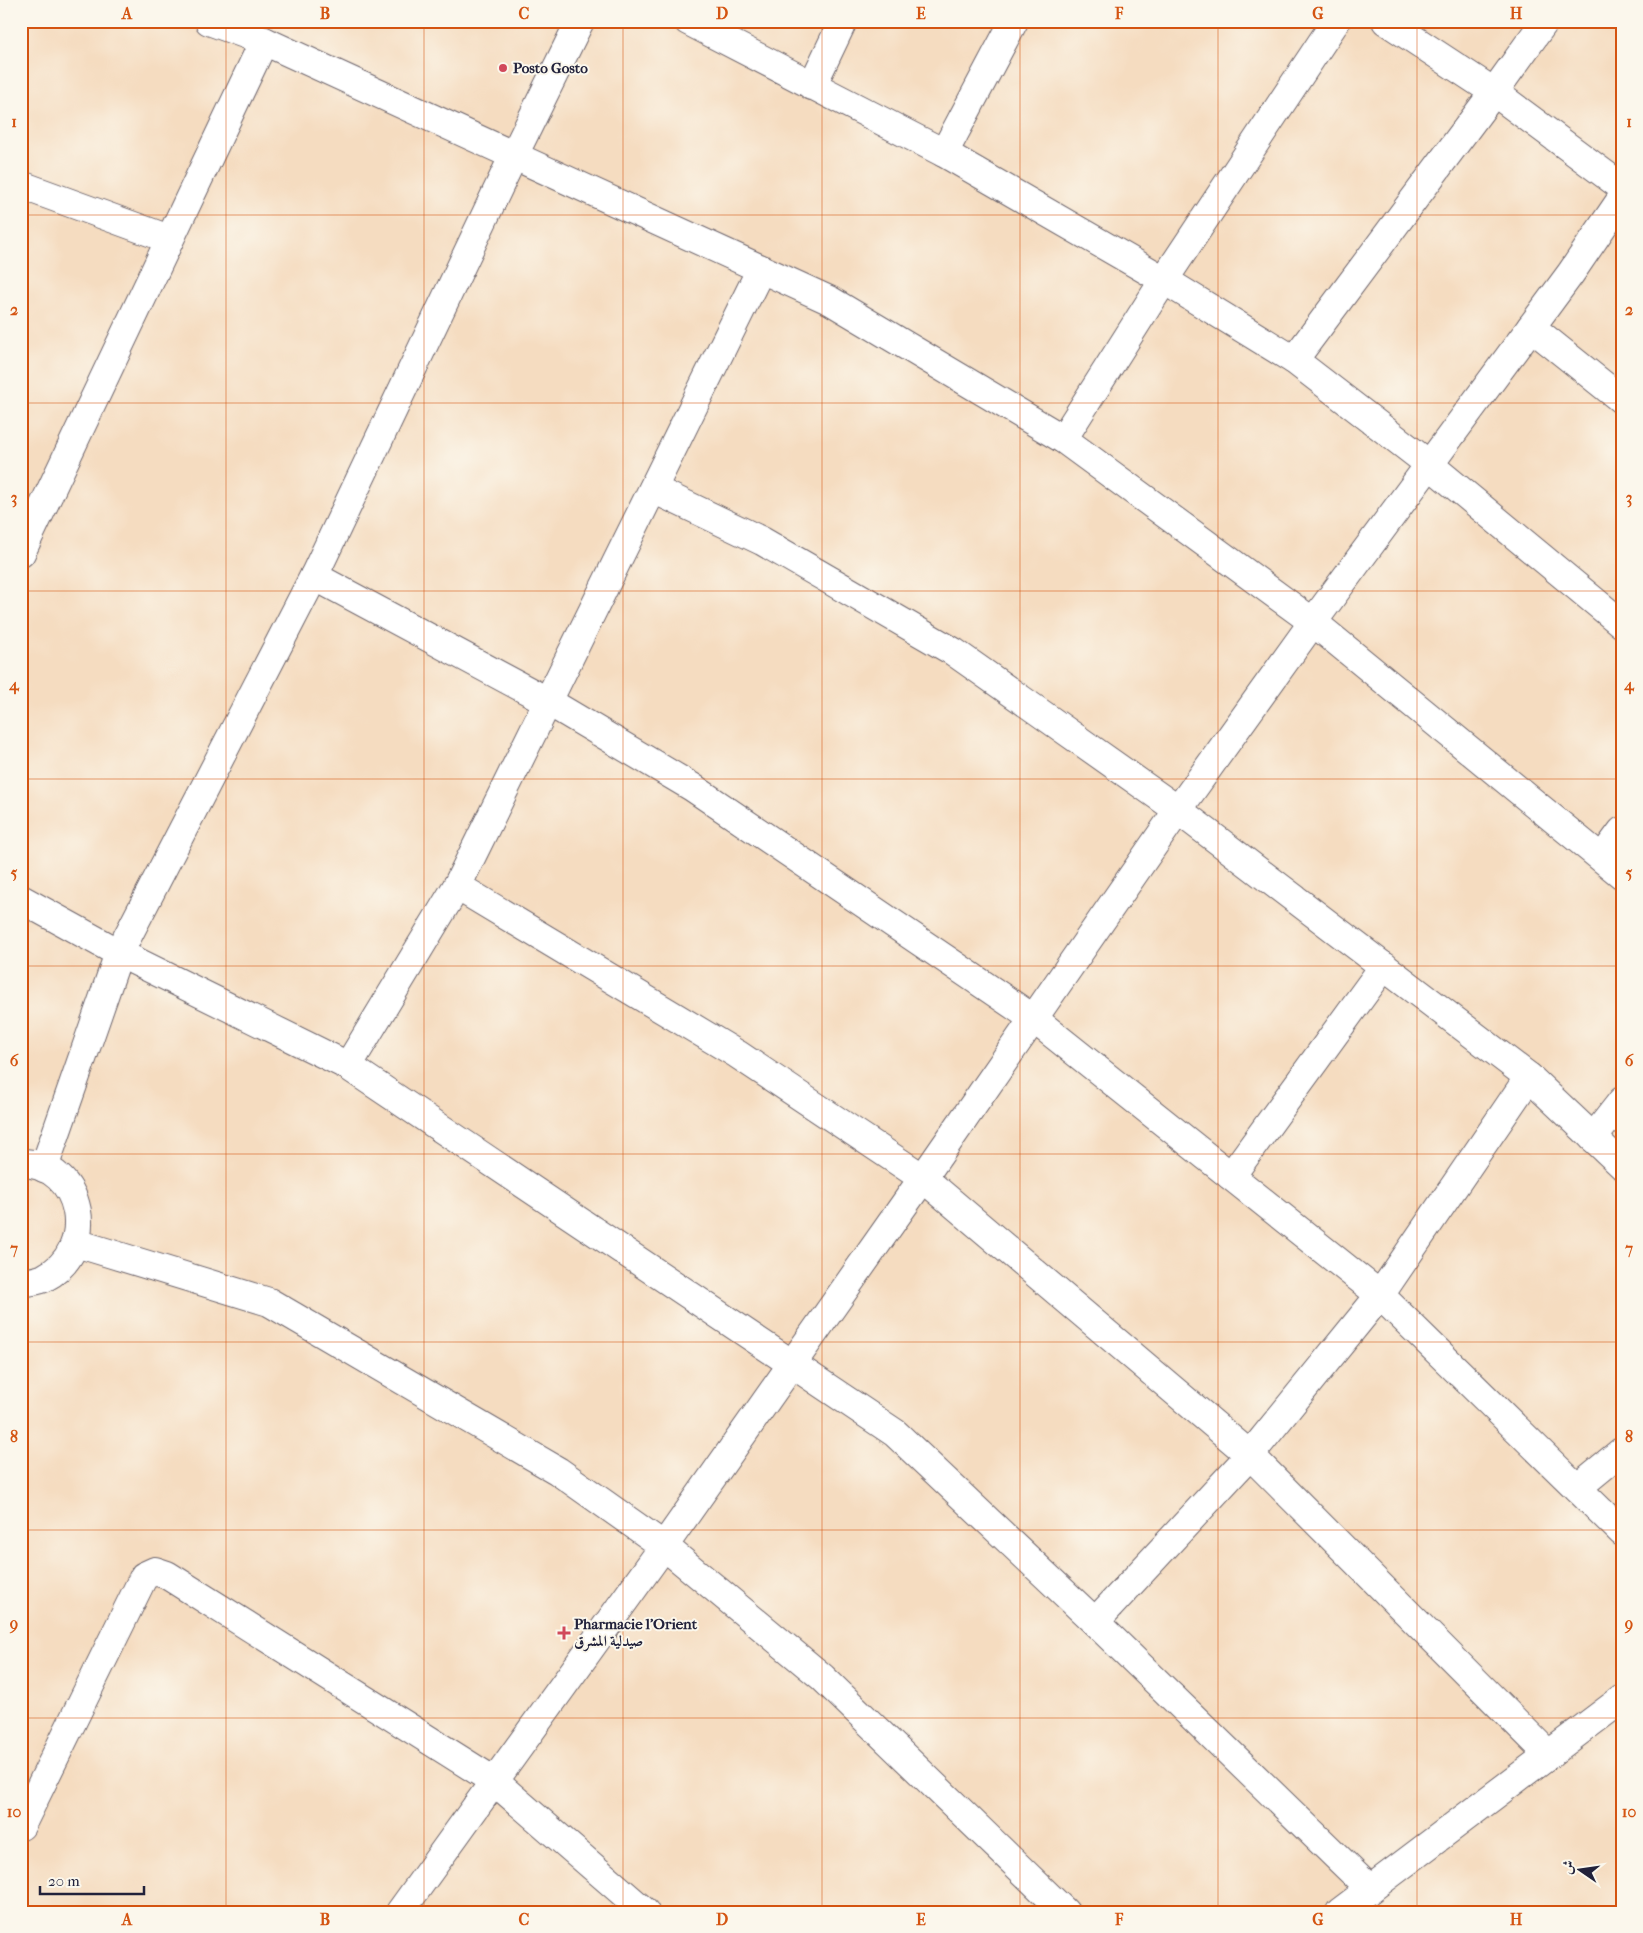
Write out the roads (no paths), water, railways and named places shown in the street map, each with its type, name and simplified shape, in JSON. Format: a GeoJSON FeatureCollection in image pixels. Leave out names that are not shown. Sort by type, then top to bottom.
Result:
{"type":"FeatureCollection","features":[{"type":"Feature","properties":{"kind":"street"},"geometry":{"type":"LineString","coordinates":[[209,21],[264,41],[831,301],[1064,439],[1313,622],[1612,866],[1622,831]]}},
{"type":"Feature","properties":{"kind":"street"},"geometry":{"type":"LineString","coordinates":[[21,1303],[32,1281],[56,1271],[68,1258],[76,1243],[79,1225],[77,1208],[70,1191],[59,1178],[33,1166],[120,953],[314,576],[514,155],[580,21]]}},
{"type":"Feature","properties":{"kind":"street"},"geometry":{"type":"LineString","coordinates":[[688,21],[944,153],[1164,280],[1294,360],[1430,465],[1622,624]]}},
{"type":"Feature","properties":{"kind":"street"},"geometry":{"type":"LineString","coordinates":[[812,86],[843,21]]}},
{"type":"Feature","properties":{"kind":"street"},"geometry":{"type":"LineString","coordinates":[[944,153],[1014,21]]}},
{"type":"Feature","properties":{"kind":"street"},"geometry":{"type":"LineString","coordinates":[[1064,439],[1164,280],[1336,21]]}},
{"type":"Feature","properties":{"kind":"street"},"geometry":{"type":"LineString","coordinates":[[1386,21],[1494,92],[1622,187]]}},
{"type":"Feature","properties":{"kind":"street"},"geometry":{"type":"LineString","coordinates":[[1294,360],[1545,21]]}},
{"type":"Feature","properties":{"kind":"street"},"geometry":{"type":"LineString","coordinates":[[21,553],[264,41]]}},
{"type":"Feature","properties":{"kind":"street"},"geometry":{"type":"LineString","coordinates":[[21,185],[169,240]]}},
{"type":"Feature","properties":{"kind":"street"},"geometry":{"type":"LineString","coordinates":[[400,1912],[664,1546],[923,1178],[1178,810],[1313,622],[1532,327],[1622,198]]}},
{"type":"Feature","properties":{"kind":"street"},"geometry":{"type":"LineString","coordinates":[[348,1066],[457,886],[760,269]]}},
{"type":"Feature","properties":{"kind":"street"},"geometry":{"type":"LineString","coordinates":[[1532,327],[1622,400]]}},
{"type":"Feature","properties":{"kind":"street"},"geometry":{"type":"LineString","coordinates":[[653,489],[762,541],[954,652],[1178,810],[1529,1077],[1622,1165]]}},
{"type":"Feature","properties":{"kind":"street"},"geometry":{"type":"LineString","coordinates":[[314,576],[548,702],[692,787],[1034,1019],[1380,1295],[1622,1532]]}},
{"type":"Feature","properties":{"kind":"street"},"geometry":{"type":"LineString","coordinates":[[457,886],[737,1054],[923,1178],[1250,1455],[1549,1755]]}},
{"type":"Feature","properties":{"kind":"street"},"geometry":{"type":"LineString","coordinates":[[21,899],[120,953],[348,1066],[895,1433],[1095,1622],[1370,1890]]}},
{"type":"Feature","properties":{"kind":"street"},"geometry":{"type":"LineString","coordinates":[[1231,1176],[1384,966]]}},
{"type":"Feature","properties":{"kind":"street"},"geometry":{"type":"LineString","coordinates":[[1095,1622],[1250,1455],[1380,1295],[1529,1077]]}},
{"type":"Feature","properties":{"kind":"street"},"geometry":{"type":"LineString","coordinates":[[1593,1138],[1622,1101]]}},
{"type":"Feature","properties":{"kind":"street"},"geometry":{"type":"LineString","coordinates":[[76,1243],[269,1302],[558,1471],[664,1546],[822,1678],[1065,1912]]}},
{"type":"Feature","properties":{"kind":"street"},"geometry":{"type":"LineString","coordinates":[[1577,1488],[1622,1451]]}},
{"type":"Feature","properties":{"kind":"street"},"geometry":{"type":"LineString","coordinates":[[21,1826],[144,1576],[155,1572],[167,1575],[494,1781],[644,1912]]}},
{"type":"Feature","properties":{"kind":"street"},"geometry":{"type":"LineString","coordinates":[[1340,1912],[1622,1699]]}},
{"type":"Feature","properties":{"kind":"place","name":"Posto Gosto"},"geometry":{"type":"Point","coordinates":[503,68]}},
{"type":"Feature","properties":{"kind":"place","name":"Pharmacie l'Orient صيدلية المشرق"},"geometry":{"type":"Point","coordinates":[564,1633]}}]}
